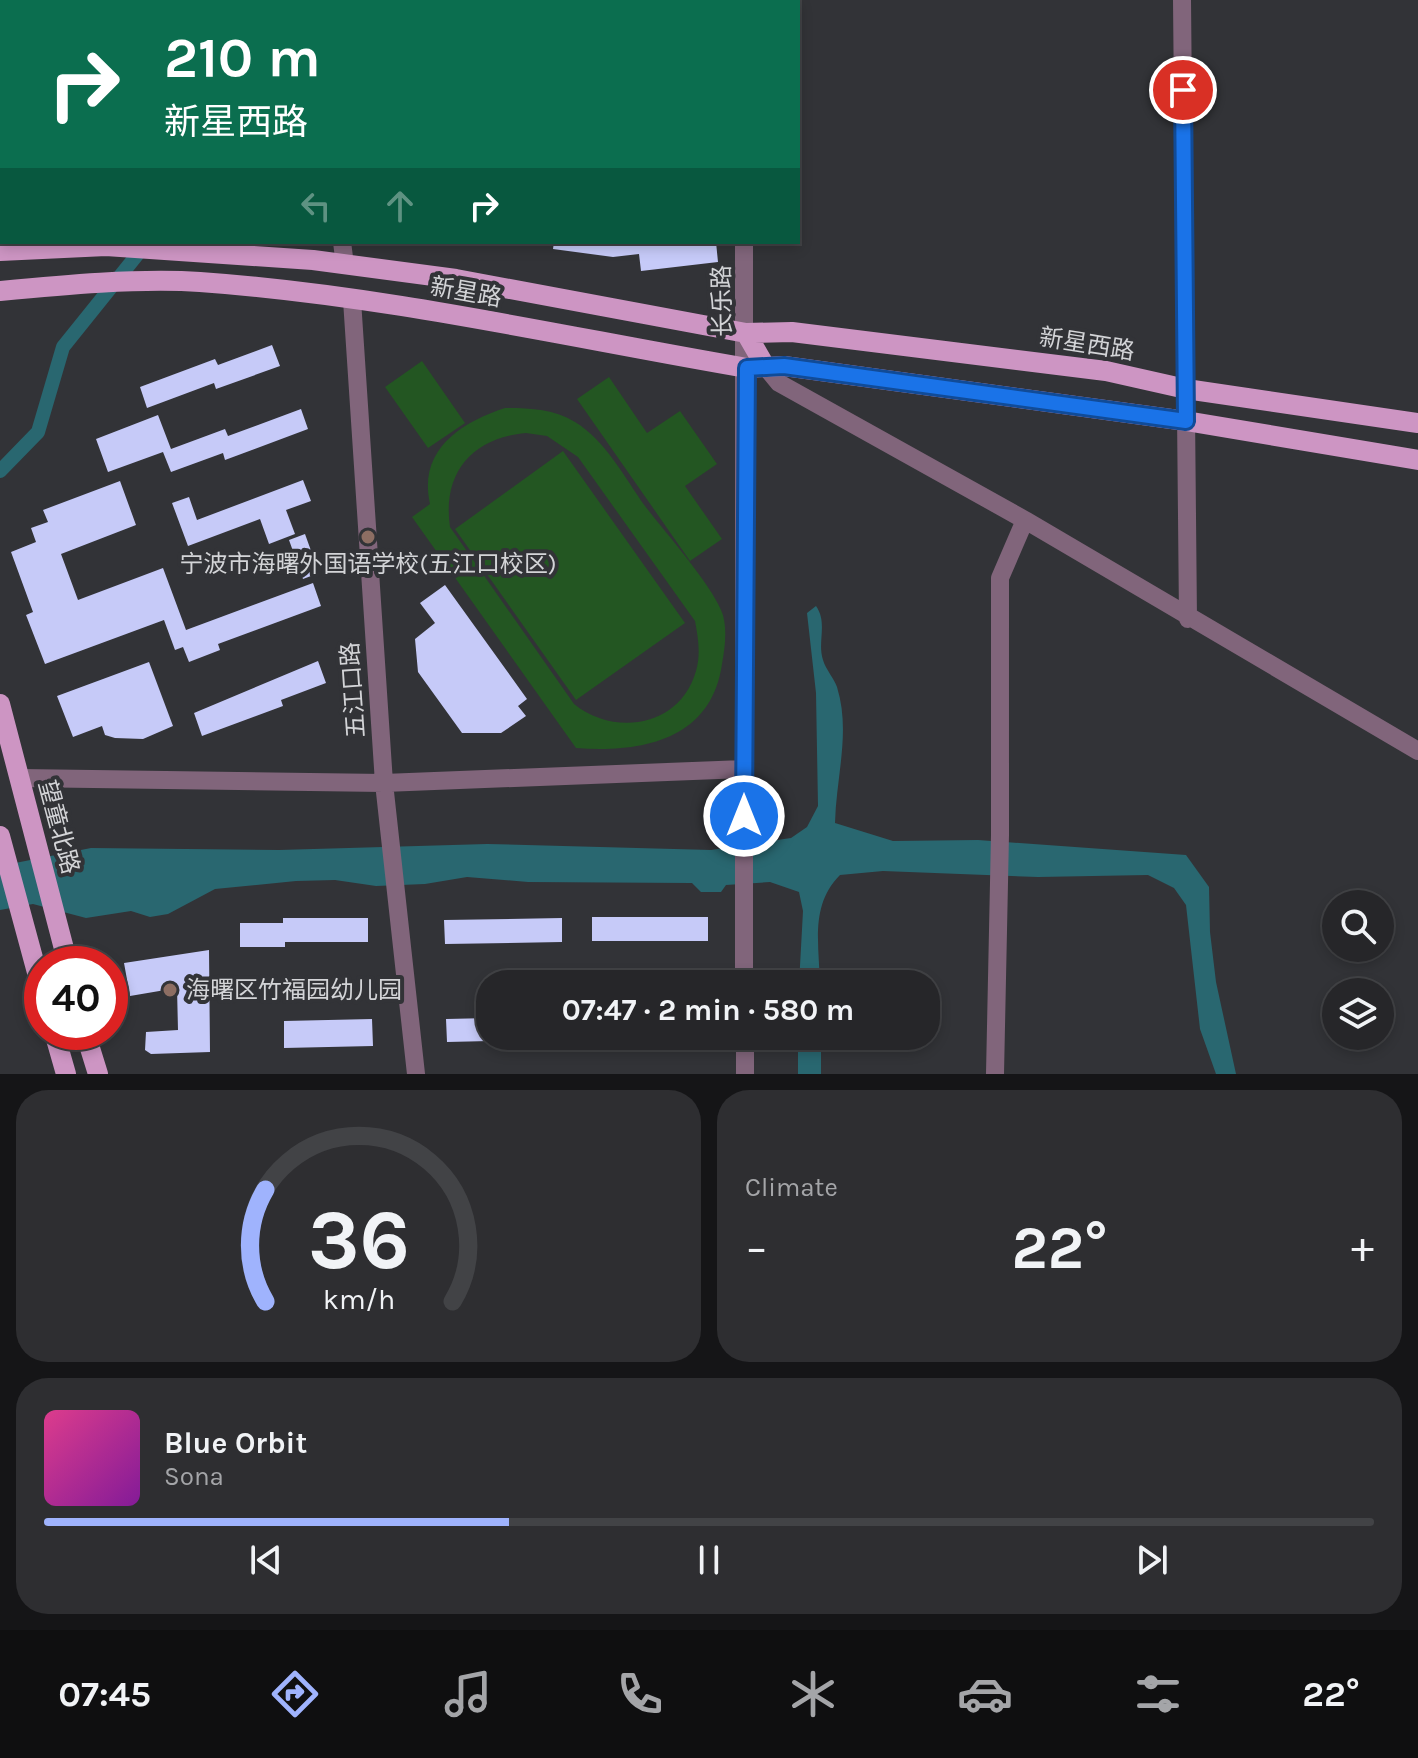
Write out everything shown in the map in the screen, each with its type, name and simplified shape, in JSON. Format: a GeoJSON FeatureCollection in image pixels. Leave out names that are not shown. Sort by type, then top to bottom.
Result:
{"type":"FeatureCollection","features":[{"type":"Feature","properties":{"kind":"main road","name":"新星西路"},"geometry":{"type":"LineString","coordinates":[[0,251],[106,246],[182,248],[345,265],[456,279],[746,333],[792,332],[1091,369],[1186,389],[1418,423]]}},
{"type":"Feature","properties":{"kind":"main road","name":"新星路"},"geometry":{"type":"LineString","coordinates":[[0,291],[198,282],[352,300],[756,367]]}},
{"type":"Feature","properties":{"kind":"main road"},"geometry":{"type":"LineString","coordinates":[[746,333],[756,367],[1186,421],[1418,460]]}},
{"type":"Feature","properties":{"kind":"main road","name":"望童北路"},"geometry":{"type":"LineString","coordinates":[[0,704],[63,946]]}},
{"type":"Feature","properties":{"kind":"main road"},"geometry":{"type":"LineString","coordinates":[[0,836],[30,946]]}},
{"type":"Feature","properties":{"kind":"main road"},"geometry":{"type":"LineString","coordinates":[[59,1050],[66,1074]]}},
{"type":"Feature","properties":{"kind":"main road"},"geometry":{"type":"LineString","coordinates":[[91,1050],[98,1074]]}},
{"type":"Feature","properties":{"kind":"street"},"geometry":{"type":"LineString","coordinates":[[1182,0],[1188,619]]}},
{"type":"Feature","properties":{"kind":"street"},"geometry":{"type":"LineString","coordinates":[[342,244],[345,265]]}},
{"type":"Feature","properties":{"kind":"street","name":"长乐路"},"geometry":{"type":"LineString","coordinates":[[744,244],[746,333]]}},
{"type":"Feature","properties":{"kind":"street","name":"五江口路"},"geometry":{"type":"LineString","coordinates":[[352,300],[384,783],[399,892],[416,1074]]}},
{"type":"Feature","properties":{"kind":"street"},"geometry":{"type":"LineString","coordinates":[[756,367],[779,383],[1025,520],[1188,619],[1418,751]]}},
{"type":"Feature","properties":{"kind":"street","name":"长乐路"},"geometry":{"type":"LineString","coordinates":[[744,970],[744,769],[756,367]]}},
{"type":"Feature","properties":{"kind":"street"},"geometry":{"type":"LineString","coordinates":[[995,1074],[1000,835],[1000,578],[1025,520]]}},
{"type":"Feature","properties":{"kind":"street"},"geometry":{"type":"LineString","coordinates":[[20,778],[384,783],[744,769]]}},
{"type":"Feature","properties":{"kind":"street"},"geometry":{"type":"LineString","coordinates":[[745,1050],[745,1074]]}},
{"type":"Feature","properties":{"kind":"green space"},"geometry":{"type":"Polygon","coordinates":[[[422,361],[465,423],[428,448],[385,387],[422,361]]]}},
{"type":"Feature","properties":{"kind":"green space"},"geometry":{"type":"Polygon","coordinates":[[[609,377],[647,433],[680,411],[717,464],[685,486],[722,539],[690,561],[577,399],[609,377]]]}},
{"type":"Feature","properties":{"kind":"green space"},"geometry":{"type":"Polygon","coordinates":[[[505,408],[541,410],[559,414],[586,430],[614,460],[707,586],[723,616],[724,651],[715,690],[704,710],[688,726],[669,737],[647,744],[624,748],[576,748],[412,517],[430,504],[428,485],[436,454],[458,431],[505,408]],[[526,433],[507,436],[476,451],[456,475],[451,490],[450,527],[574,704],[608,721],[644,721],[661,715],[688,690],[696,671],[699,652],[695,621],[578,457],[547,436],[526,433]]]}},
{"type":"Feature","properties":{"kind":"green space"},"geometry":{"type":"Polygon","coordinates":[[[563,451],[685,623],[576,700],[455,529],[563,451]]]}},
{"type":"Feature","properties":{"kind":"water"},"geometry":{"type":"Polygon","coordinates":[[[816,606],[820,612],[823,660],[837,687],[841,704],[843,738],[835,823],[893,841],[978,840],[1186,855],[1209,887],[1216,982],[1236,1074],[1216,1074],[1200,1029],[1186,905],[1174,888],[1148,875],[1038,877],[883,871],[840,875],[830,887],[820,912],[819,970],[800,970],[803,911],[799,892],[770,882],[726,885],[721,892],[701,892],[692,883],[528,882],[467,877],[425,884],[376,886],[335,880],[296,881],[215,889],[168,914],[150,917],[131,911],[86,918],[33,904],[0,910],[0,866],[91,848],[279,850],[487,844],[711,850],[791,838],[807,827],[818,806],[816,693],[807,613],[816,606]]]}},
{"type":"Feature","properties":{"kind":"water"},"geometry":{"type":"Polygon","coordinates":[[[798,1050],[821,1050],[821,1074],[798,1074],[798,1050]]]}},
{"type":"Feature","properties":{"kind":"building"},"geometry":{"type":"Polygon","coordinates":[[[554,244],[716,244],[718,262],[641,271],[639,254],[613,257],[553,249],[554,244]]]}},
{"type":"Feature","properties":{"kind":"building"},"geometry":{"type":"Polygon","coordinates":[[[272,345],[280,366],[216,389],[214,383],[147,408],[140,387],[215,359],[218,365],[272,345]]]}},
{"type":"Feature","properties":{"kind":"building"},"geometry":{"type":"Polygon","coordinates":[[[301,409],[308,429],[225,460],[223,453],[171,472],[163,452],[108,472],[96,439],[158,415],[171,449],[225,429],[228,436],[301,409]]]}},
{"type":"Feature","properties":{"kind":"building"},"geometry":{"type":"Polygon","coordinates":[[[303,480],[311,501],[286,510],[295,534],[269,544],[260,519],[188,546],[172,503],[189,497],[197,520],[303,480]]]}},
{"type":"Feature","properties":{"kind":"building"},"geometry":{"type":"Polygon","coordinates":[[[120,481],[136,525],[61,554],[78,600],[163,568],[186,630],[313,583],[321,606],[218,644],[220,650],[189,662],[183,647],[175,650],[164,620],[45,664],[26,615],[33,612],[11,552],[36,542],[31,528],[48,522],[43,510],[120,481]]]}},
{"type":"Feature","properties":{"kind":"building"},"geometry":{"type":"Polygon","coordinates":[[[305,534],[319,573],[303,579],[289,540],[305,534]]]}},
{"type":"Feature","properties":{"kind":"building"},"geometry":{"type":"Polygon","coordinates":[[[445,585],[527,699],[518,706],[526,716],[501,733],[462,733],[418,672],[415,639],[435,623],[420,603],[445,585]]]}},
{"type":"Feature","properties":{"kind":"building"},"geometry":{"type":"Polygon","coordinates":[[[318,661],[326,683],[281,700],[283,706],[202,736],[194,713],[318,661]]]}},
{"type":"Feature","properties":{"kind":"building"},"geometry":{"type":"Polygon","coordinates":[[[149,662],[173,726],[143,739],[105,735],[102,726],[73,737],[57,696],[149,662]]]}},
{"type":"Feature","properties":{"kind":"building"},"geometry":{"type":"Polygon","coordinates":[[[592,917],[708,917],[708,941],[592,941],[592,917]]]}},
{"type":"Feature","properties":{"kind":"building"},"geometry":{"type":"Polygon","coordinates":[[[283,918],[368,918],[368,942],[285,942],[285,947],[240,947],[240,923],[283,923],[283,918]]]}},
{"type":"Feature","properties":{"kind":"building"},"geometry":{"type":"Polygon","coordinates":[[[562,918],[562,942],[445,944],[444,920],[562,918]]]}},
{"type":"Feature","properties":{"kind":"building"},"geometry":{"type":"Polygon","coordinates":[[[209,950],[210,1052],[151,1054],[145,1050],[146,1032],[178,1030],[177,988],[130,996],[128,962],[209,950]]]}},
{"type":"Feature","properties":{"kind":"building"},"geometry":{"type":"Polygon","coordinates":[[[476,1018],[476,1041],[447,1042],[446,1019],[476,1018]]]}},
{"type":"Feature","properties":{"kind":"building"},"geometry":{"type":"Polygon","coordinates":[[[372,1019],[373,1046],[284,1048],[284,1021],[372,1019]]]}},
{"type":"Feature","properties":{"kind":"waterway"},"geometry":{"type":"LineString","coordinates":[[0,471],[38,432],[63,347],[145,245]]}},
{"type":"Feature","properties":{"kind":"place","name":"宁波市海曙外国语学校(五江口校区)"},"geometry":{"type":"Point","coordinates":[368,537]}},
{"type":"Feature","properties":{"kind":"place","name":"海曙区竹福园幼儿园"},"geometry":{"type":"Point","coordinates":[170,990]}},
{"type":"Feature","properties":{"kind":"route"},"geometry":{"type":"LineString","coordinates":[[744,816],[747,368],[784,366],[1186,421],[1183,90]]}}]}
